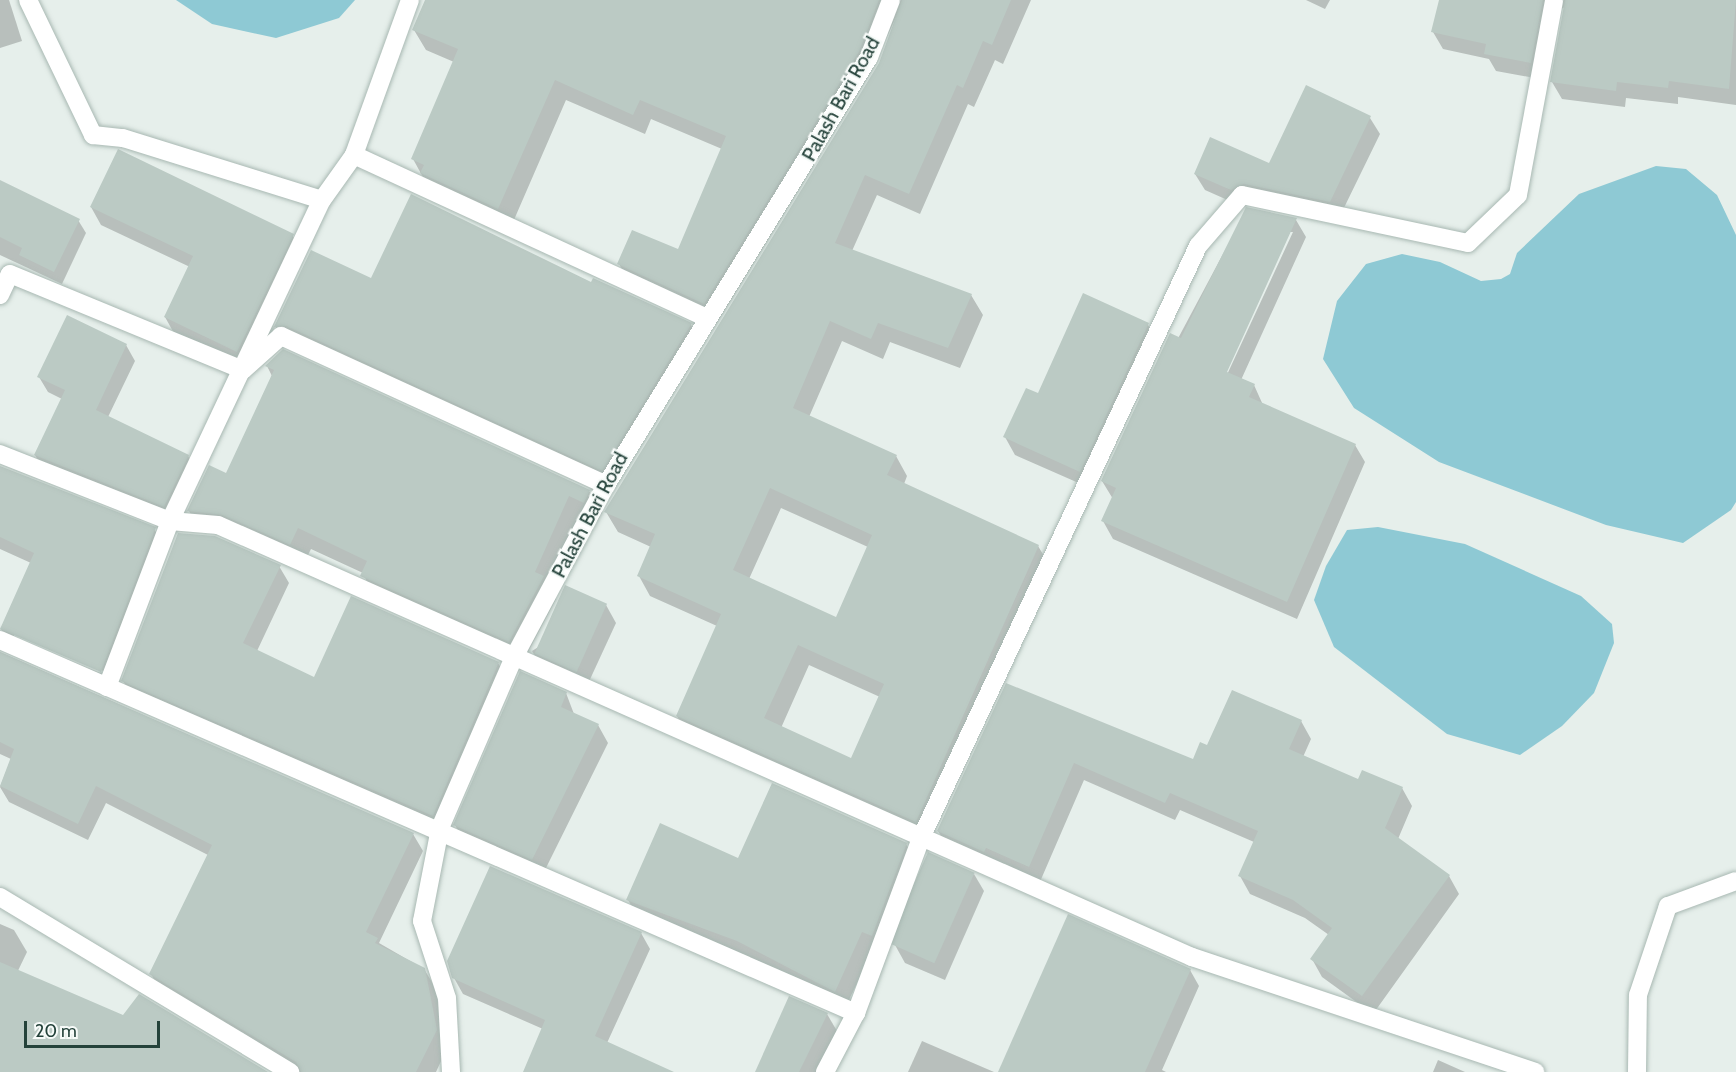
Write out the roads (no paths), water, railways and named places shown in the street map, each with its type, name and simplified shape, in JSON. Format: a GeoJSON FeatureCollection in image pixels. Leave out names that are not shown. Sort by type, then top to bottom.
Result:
{"type":"FeatureCollection","features":[{"type":"Feature","properties":{"kind":"street"},"geometry":{"type":"LineString","coordinates":[[28,0],[93,135],[123,138],[322,200]]}},
{"type":"Feature","properties":{"kind":"street"},"geometry":{"type":"LineString","coordinates":[[108,687],[170,521],[322,200],[354,155],[410,0]]}},
{"type":"Feature","properties":{"kind":"street","name":"Palash Bari Road"},"geometry":{"type":"LineString","coordinates":[[451,1072],[447,998],[422,921],[441,828],[513,659],[606,485],[869,57],[891,0]]}},
{"type":"Feature","properties":{"kind":"street"},"geometry":{"type":"LineString","coordinates":[[825,1072],[856,1013],[921,838],[1198,246],[1242,195],[1468,243],[1518,195],[1554,0]]}},
{"type":"Feature","properties":{"kind":"street"},"geometry":{"type":"LineString","coordinates":[[354,155],[707,318]]}},
{"type":"Feature","properties":{"kind":"street"},"geometry":{"type":"LineString","coordinates":[[0,295],[5,268],[243,370]]}},
{"type":"Feature","properties":{"kind":"street"},"geometry":{"type":"LineString","coordinates":[[243,370],[281,336],[606,485]]}},
{"type":"Feature","properties":{"kind":"street"},"geometry":{"type":"LineString","coordinates":[[0,454],[170,521],[218,525],[513,659],[1192,957],[1534,1072]]}},
{"type":"Feature","properties":{"kind":"street"},"geometry":{"type":"LineString","coordinates":[[0,640],[441,828],[856,1013]]}},
{"type":"Feature","properties":{"kind":"street"},"geometry":{"type":"LineString","coordinates":[[1636,1072],[1638,995],[1668,906],[1736,881]]}},
{"type":"Feature","properties":{"kind":"street"},"geometry":{"type":"LineString","coordinates":[[0,897],[291,1072]]}},
{"type":"Feature","properties":{"kind":"water"},"geometry":{"type":"Polygon","coordinates":[[[176,0],[355,0],[339,18],[276,38],[212,24],[176,0]]]}},
{"type":"Feature","properties":{"kind":"water"},"geometry":{"type":"Polygon","coordinates":[[[1656,166],[1686,169],[1717,195],[1736,235],[1736,502],[1731,510],[1683,543],[1606,525],[1439,462],[1354,408],[1323,359],[1337,301],[1366,264],[1402,254],[1440,262],[1481,281],[1501,279],[1510,274],[1517,253],[1579,194],[1656,166]]]}},
{"type":"Feature","properties":{"kind":"water"},"geometry":{"type":"Polygon","coordinates":[[[1378,527],[1465,544],[1581,596],[1612,624],[1614,643],[1594,693],[1562,726],[1520,755],[1447,734],[1334,647],[1314,600],[1326,566],[1347,530],[1378,527]]]}}]}
